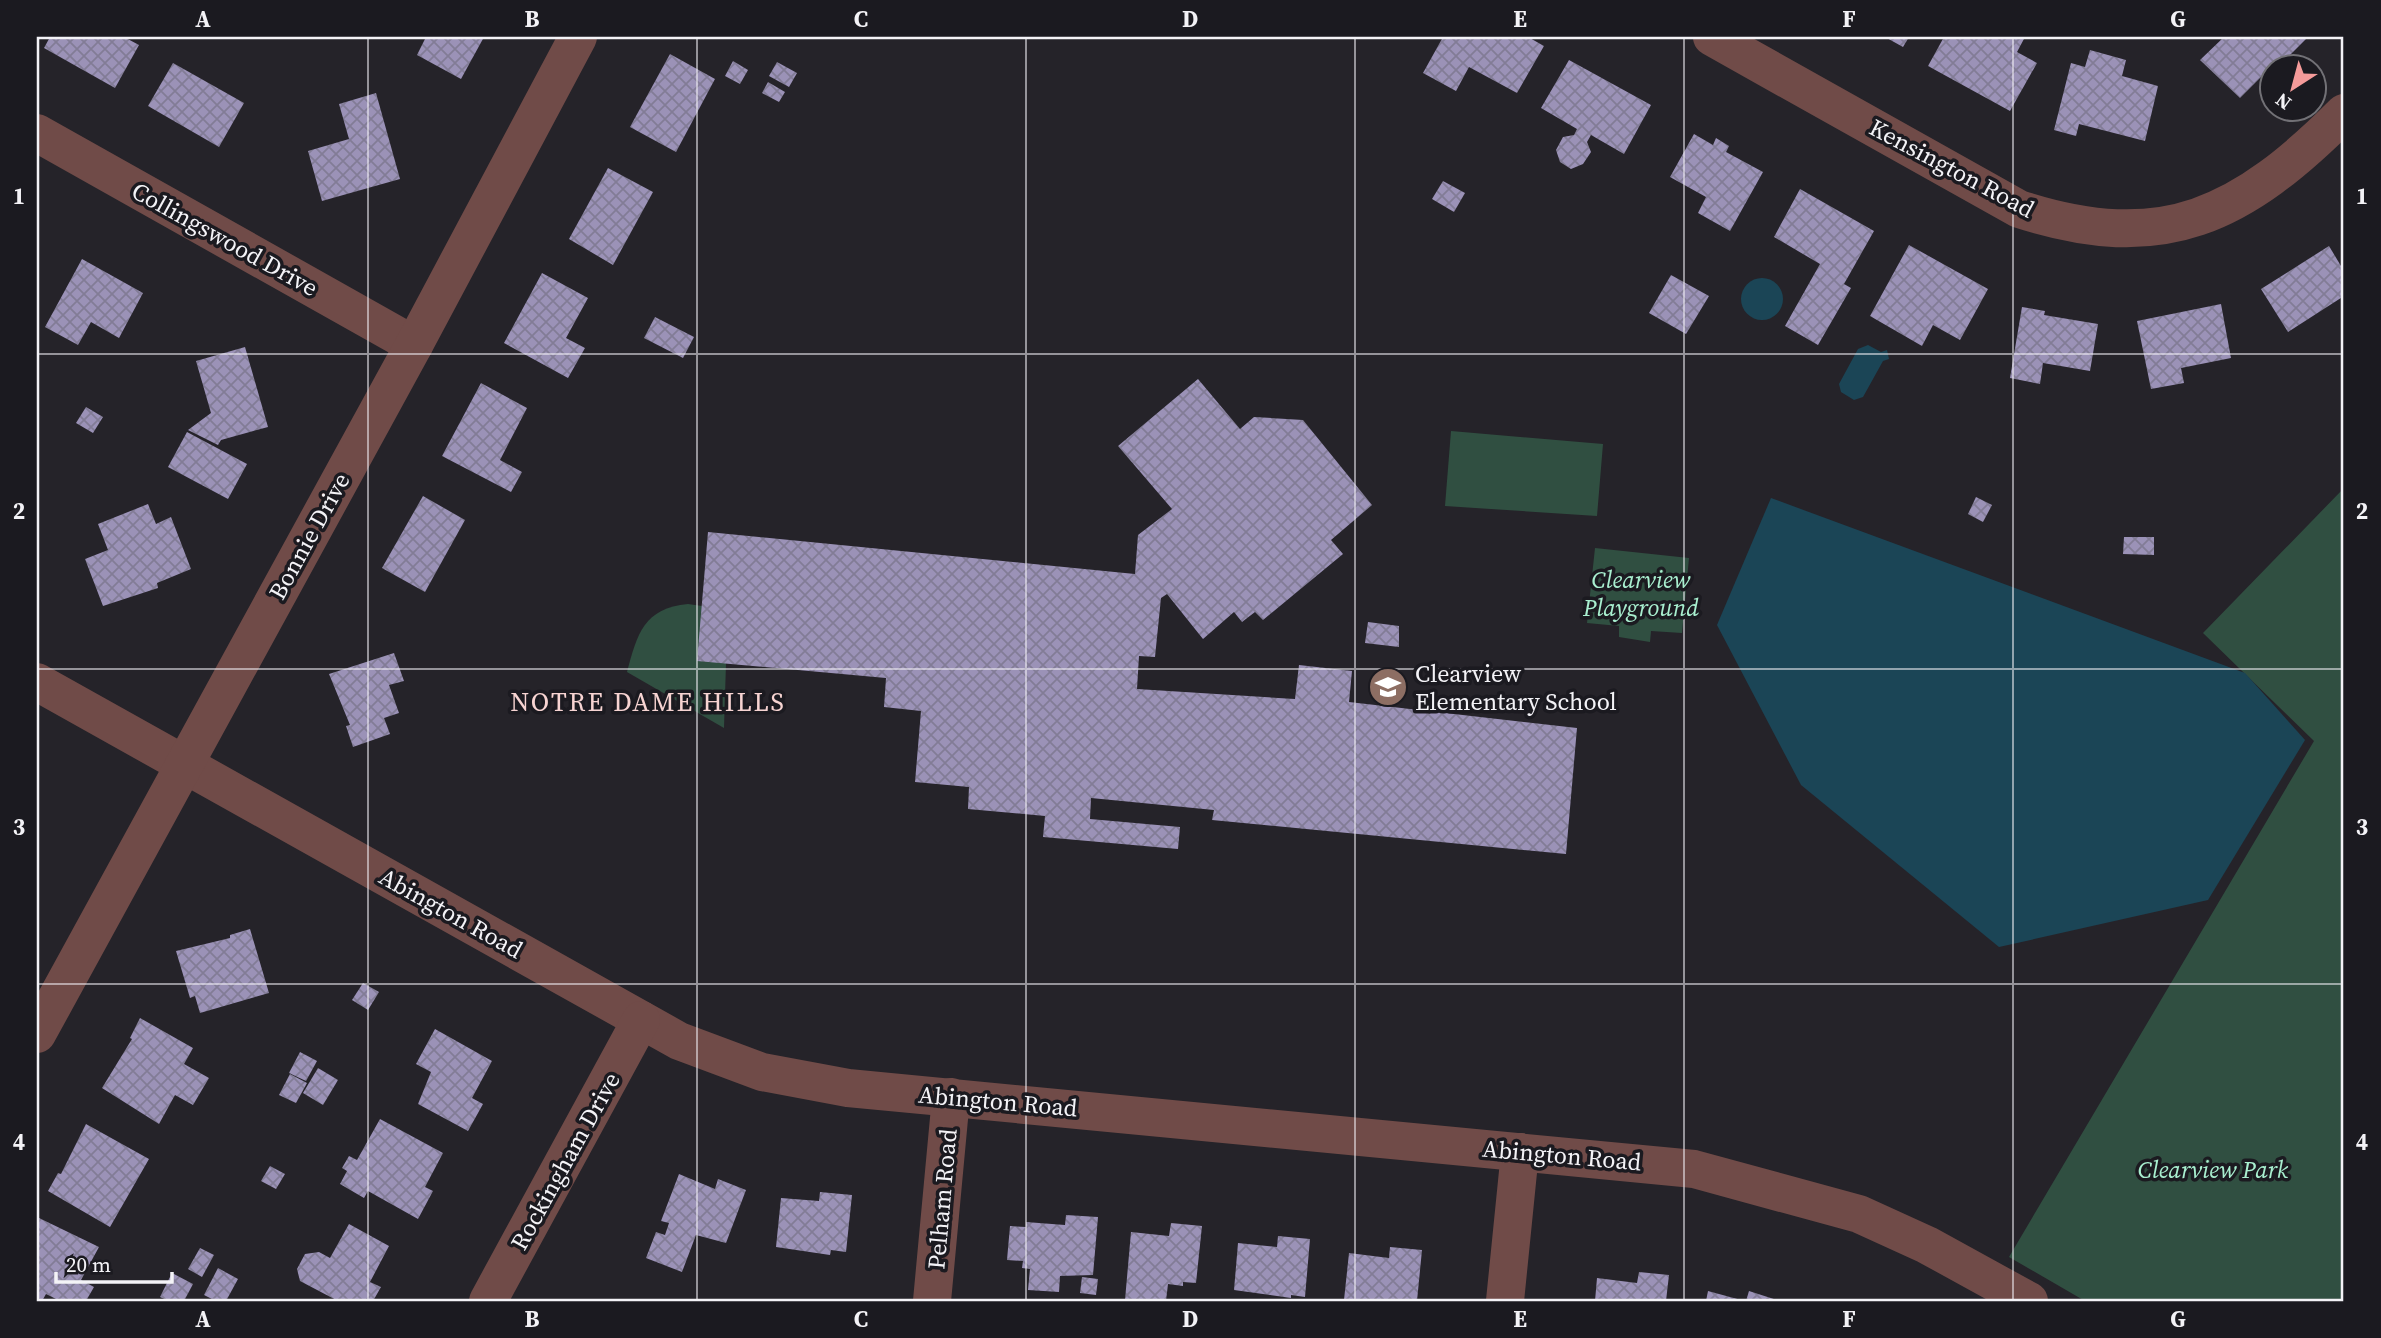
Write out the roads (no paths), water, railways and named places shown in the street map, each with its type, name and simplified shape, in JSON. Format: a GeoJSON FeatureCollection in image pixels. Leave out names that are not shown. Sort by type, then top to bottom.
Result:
{"type":"FeatureCollection","features":[{"type":"Feature","properties":{"kind":"street","name":"Bonnie Drive"},"geometry":{"type":"LineString","coordinates":[[37,1034],[414,345],[578,37]]}},
{"type":"Feature","properties":{"kind":"street","name":"Kensington Road"},"geometry":{"type":"LineString","coordinates":[[1712,37],[2019,209],[2057,221],[2097,228],[2134,229],[2167,225],[2199,219],[2235,203],[2271,181],[2302,156],[2344,113]]}},
{"type":"Feature","properties":{"kind":"street","name":"Collingswood Drive"},"geometry":{"type":"LineString","coordinates":[[37,133],[414,345]]}},
{"type":"Feature","properties":{"kind":"street","name":"Abington Road"},"geometry":{"type":"LineString","coordinates":[[37,682],[641,1020],[720,1058],[772,1074],[848,1088],[1666,1164],[1726,1176],[1811,1199],[1898,1231],[2029,1301]]}},
{"type":"Feature","properties":{"kind":"street","name":"Rockingham Drive"},"geometry":{"type":"LineString","coordinates":[[488,1301],[641,1020]]}},
{"type":"Feature","properties":{"kind":"street","name":"Pelham Road"},"geometry":{"type":"LineString","coordinates":[[932,1301],[951,1097]]}},
{"type":"Feature","properties":{"kind":"street"},"geometry":{"type":"LineString","coordinates":[[1505,1301],[1520,1152]]}},
{"type":"Feature","properties":{"kind":"water"},"geometry":{"type":"Polygon","coordinates":[[[1762,278],[1777,284],[1783,299],[1777,314],[1762,320],[1747,314],[1741,299],[1747,284],[1762,278]]]}},
{"type":"Feature","properties":{"kind":"water"},"geometry":{"type":"Polygon","coordinates":[[[1868,345],[1881,352],[1887,350],[1889,359],[1883,361],[1863,397],[1854,400],[1841,392],[1839,384],[1858,349],[1868,345]]]}},
{"type":"Feature","properties":{"kind":"water"},"geometry":{"type":"Polygon","coordinates":[[[1771,498],[2245,673],[2305,740],[2208,900],[1999,947],[1801,785],[1717,625],[1771,498]]]}},
{"type":"Feature","properties":{"kind":"place","name":"Clearview Elementary School"},"geometry":{"type":"Point","coordinates":[1388,687]}},
{"type":"Feature","properties":{"kind":"district","name":"NOTRE DAME HILLS"},"geometry":{"type":"Point","coordinates":[648,702]}},
{"type":"Feature","properties":{"kind":"park label","name":"Clearview Playground"},"geometry":{"type":"Point","coordinates":[1641,593]}},
{"type":"Feature","properties":{"kind":"park label","name":"Clearview Park"},"geometry":{"type":"Point","coordinates":[2213,1169]}}]}
